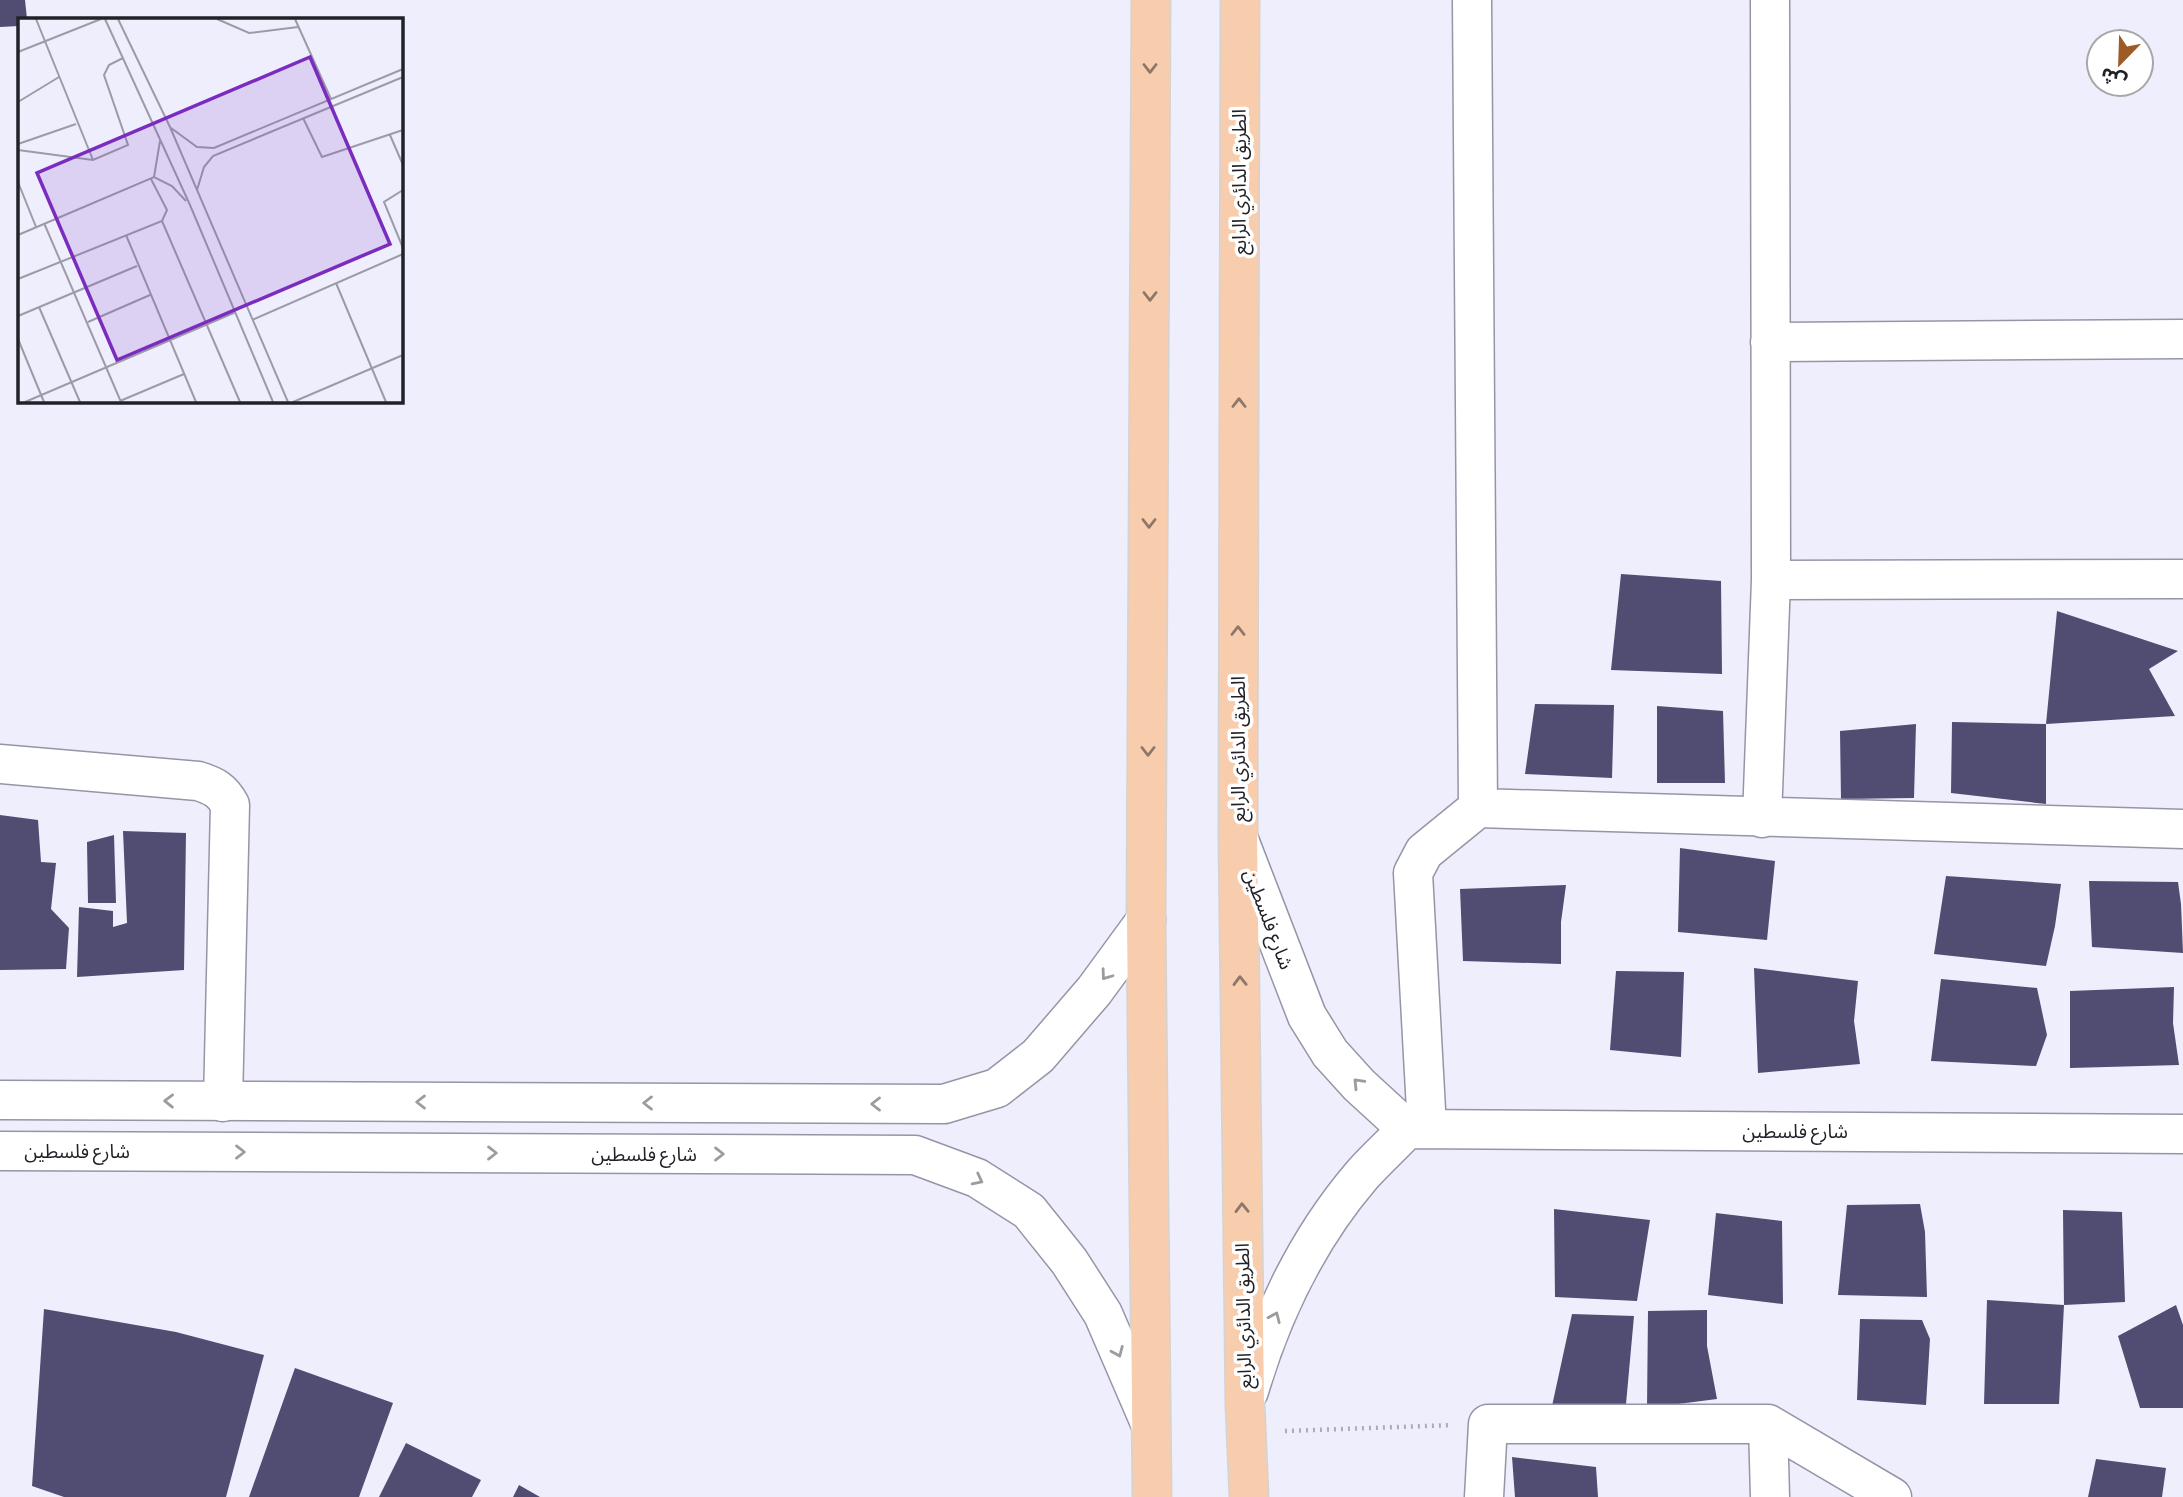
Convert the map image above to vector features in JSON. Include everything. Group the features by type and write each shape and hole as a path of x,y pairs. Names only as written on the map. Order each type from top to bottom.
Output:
{"main road":[{"path":"1151,0 1146,920 1152,1497"},
{"name":"الطريق الدائري الرابع","path":"1240,0 1238,837 1245,1419 1249,1497"}],"street":[{"path":"1472,0 1478,808"},
{"path":"1762,818 1771,580 1770,0"},
{"path":"1770,342 2183,339"},
{"path":"1771,580 2183,579"},
{"path":"0,764 198,780 223,793 230,805 223,1102"},
{"path":"1245,1419 1263,1343 1290,1283 1309,1250 1362,1176 1417,1129 1413,873 1424,852 1478,808 2183,830"},
{"name":"شارع فلسطين","path":"1238,837 1307,1016 1330,1053 1359,1085 1417,1129 2183,1134"},
{"path":"0,1100 944,1104 997,1087 1038,1056 1094,991 1146,920"},
{"name":"شارع فلسطين","path":"0,1151 915,1155 977,1178 1029,1211 1069,1261 1102,1314 1150,1423"},
{"path":"1484,1497 1488,1424 1768,1424 1892,1497"},
{"path":"1768,1424 1770,1497"}],"path":[{"path":"1245,1419 1488,1424"}],"building":[{"path":"0,0 25,0 27,18 18,18 18,26 0,27"},
{"path":"1621,574 1721,581 1722,674 1611,670"},
{"path":"2057,611 2178,651 2149,669 2175,716 2046,724"},
{"path":"1535,704 1614,705 1612,778 1525,774"},
{"path":"1657,706 1723,711 1725,783 1657,783"},
{"path":"1952,722 2046,724 2046,804 1951,793"},
{"path":"1916,724 1914,798 1841,799 1840,731"},
{"path":"0,815 38,820 41,862 56,863 51,909 69,928 66,969 0,970"},
{"path":"123,831 186,833 184,970 77,977 79,907 113,911 113,927 127,923"},
{"path":"114,835 116,903 88,903 87,842"},
{"path":"1680,848 1775,861 1767,940 1678,932"},
{"path":"1946,876 2061,884 2046,966 1934,954"},
{"path":"2089,881 2178,882 2183,953 2092,947"},
{"path":"1566,885 1561,922 1561,964 1463,961 1460,889"},
{"path":"1754,968 1858,981 1854,1021 1860,1064 1758,1073"},
{"path":"1616,971 1684,972 1681,1057 1610,1050"},
{"path":"1941,979 2037,988 2047,1035 2036,1066 1931,1061"},
{"path":"2174,987 2173,1023 2179,1065 2070,1068 2070,991"},
{"path":"1920,1204 1925,1232 1927,1297 1838,1295 1847,1205"},
{"path":"1554,1209 1650,1220 1637,1301 1555,1297"},
{"path":"2063,1210 2122,1212 2125,1302 2064,1305"},
{"path":"1716,1213 1782,1221 1783,1304 1708,1295"},
{"path":"1987,1300 2064,1305 2059,1404 1984,1404"},
{"path":"2176,1305 2183,1325 2183,1408 2140,1408 2118,1336"},
{"path":"44,1309 176,1332 264,1355 226,1497 64,1497 32,1486"},
{"path":"1707,1310 1707,1346 1717,1399 1647,1408 1648,1311"},
{"path":"1572,1314 1634,1316 1626,1404 1552,1406"},
{"path":"1860,1319 1922,1320 1930,1339 1926,1405 1857,1400"},
{"path":"295,1368 393,1403 359,1497 249,1497"},
{"path":"406,1443 481,1480 472,1497 379,1497"},
{"path":"1512,1457 1596,1467 1598,1497 1515,1497"},
{"path":"2096,1459 2166,1468 2162,1497 2088,1497"},
{"path":"519,1485 540,1497 513,1497"}]}
